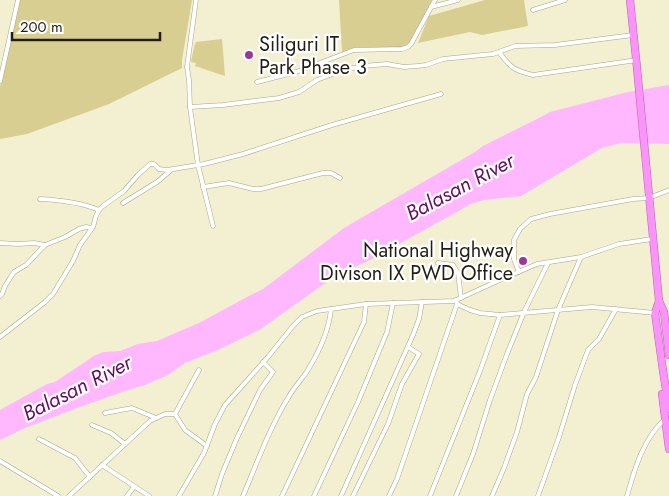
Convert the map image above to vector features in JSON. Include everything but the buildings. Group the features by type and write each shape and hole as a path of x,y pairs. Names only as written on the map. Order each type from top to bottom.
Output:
{"highway":[{"path":"630,0 650,198 652,238 659,301 664,312 669,355"},
{"path":"659,301 656,313 662,371 669,408"},
{"path":"662,371 669,449"}],"street":[{"path":"0,81 18,0"},
{"path":"196,0 186,64 198,165 213,226"},
{"path":"257,82 296,72 354,50 394,50 407,48 411,44 434,0"},
{"path":"431,7 458,0"},
{"path":"533,10 565,0"},
{"path":"190,107 279,98 300,92 317,80 343,70 363,66 387,64 404,67 426,65 443,59 493,54 515,46 555,45 633,35"},
{"path":"499,52 510,66 518,72 533,75 637,64"},
{"path":"0,337 46,302 53,294 73,261 80,245 92,228 99,210 124,191 150,164 154,164 163,170 204,164 441,94"},
{"path":"123,203 157,182 171,169"},
{"path":"203,187 229,183 261,189 328,173 340,178"},
{"path":"519,272 514,259 514,240 520,229 531,219 633,199 650,198 669,190"},
{"path":"40,199 62,200 99,210"},
{"path":"0,296 14,272 26,265 45,245 79,229 92,228"},
{"path":"389,496 397,479 457,302 461,298 538,264 582,257 620,244 652,238"},
{"path":"0,242 45,245"},
{"path":"492,496 517,432 527,394 536,377 558,310 582,257"},
{"path":"438,262 453,265 458,273 461,298"},
{"path":"456,496 524,312 548,262"},
{"path":"179,496 204,453 215,424 225,405 293,326 302,317 317,311 366,304 454,301 470,310 500,315 592,307 656,313"},
{"path":"341,496 408,347 419,319 422,302"},
{"path":"314,496 362,393 387,332 393,303"},
{"path":"282,496 364,322 366,304"},
{"path":"243,496 288,396 306,373 319,348 330,321 331,309"},
{"path":"538,496 588,350 598,339 616,309"},
{"path":"430,496 477,380 500,315"},
{"path":"353,496 388,424 402,384 419,354 408,347"},
{"path":"215,496 237,438 260,390 273,372 263,362"},
{"path":"175,414 199,370"},
{"path":"105,412 132,408 156,418"},
{"path":"69,496 150,421 165,414 175,414"},
{"path":"175,414 185,430 207,446"},
{"path":"628,496 644,445 665,419"},
{"path":"92,425 111,433 125,444"},
{"path":"39,439 75,458 90,477"},
{"path":"0,461 58,496"},
{"path":"102,465 149,496"},
{"path":"127,496 134,487"}],"shaded area":[{"path":"20,0 192,0 182,68 109,104 27,134 0,139 0,87"},
{"path":"339,0 432,0 409,45 401,48 356,47 342,52"},
{"path":"485,0 524,0 528,26 482,35 470,32 418,43 429,16"},
{"path":"222,39 225,76 195,66 196,63 191,62 196,42"}],"water":[{"name":"Balasan River","path":"669,85 669,144 621,143 602,148 521,196 484,200 471,204 374,258 335,276 261,329 218,350 185,363 168,375 145,385 77,408 0,440 0,410 47,384 55,382 94,356 103,352 120,351 138,344 157,341 201,322 263,289 344,228 483,146 550,112 628,92"}],"place":[{"name":"Siliguri IT Park Phase 3","path":"249,55"},
{"name":"National Highway Divison IX PWD Office","path":"523,261"}]}
